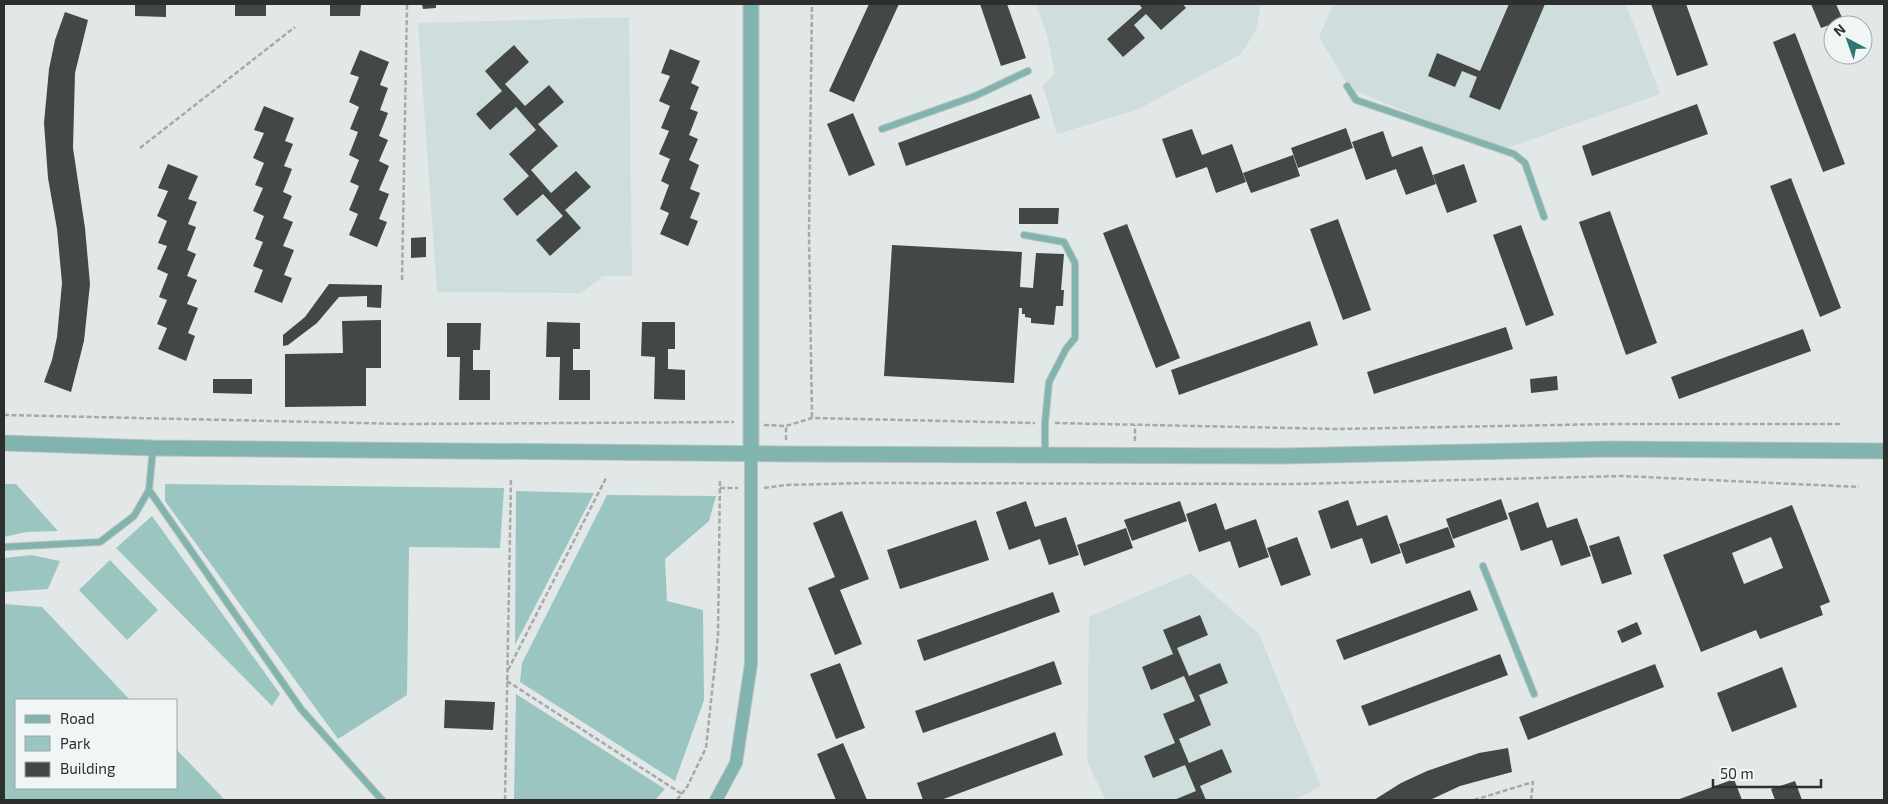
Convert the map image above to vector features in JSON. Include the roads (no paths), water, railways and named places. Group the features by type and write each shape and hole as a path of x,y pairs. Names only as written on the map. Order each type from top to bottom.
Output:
{"street":[{"path":"716,800 736,762 751,664 751,4"},
{"path":"4,443 153,448 752,454 1284,456 1611,449 1884,451"}],"lane":[{"path":"882,129 975,96 1028,71"},
{"path":"1347,86 1356,100 1514,154 1525,162 1544,217"},
{"path":"1024,235 1064,242 1075,263 1075,338 1066,349 1049,382 1045,423 1045,455"},
{"path":"4,547 100,542 134,516 149,490 153,448"},
{"path":"149,490 301,709 382,800"},
{"path":"1483,566 1534,694"}]}
